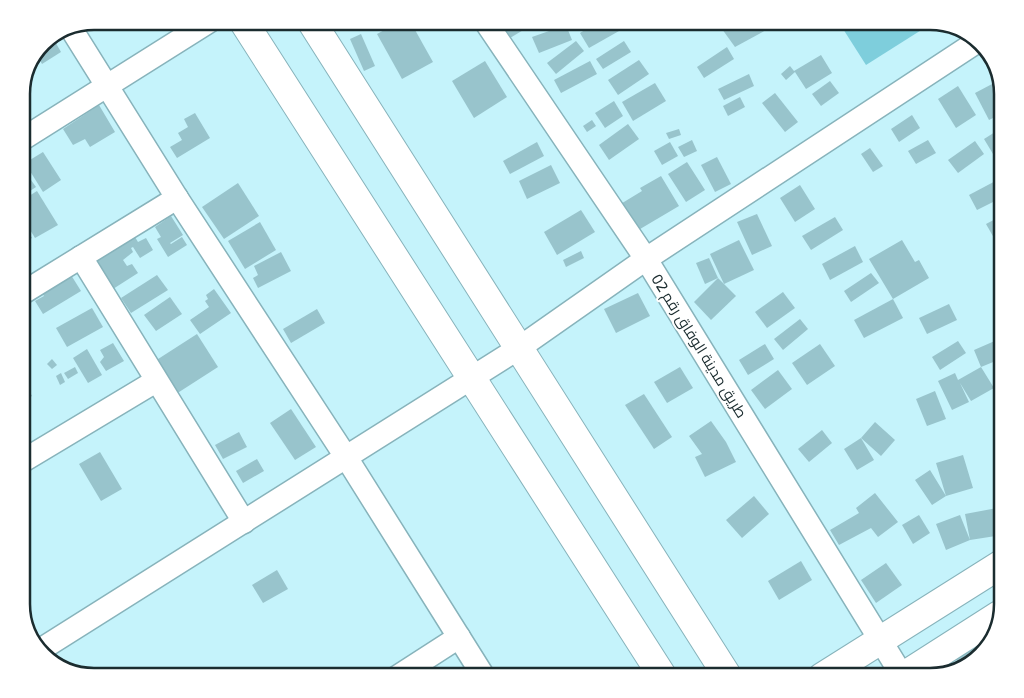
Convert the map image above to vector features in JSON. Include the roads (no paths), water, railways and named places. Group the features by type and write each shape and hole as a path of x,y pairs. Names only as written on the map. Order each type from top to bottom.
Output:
{"street":[{"path":"30,134 196,30"},
{"path":"249,30 657,668"},
{"path":"317,30 722,668"},
{"name":"طريق مدينة الوفاق رقم 02","path":"491,30 646,259 897,668"},
{"path":"74,33 177,198 346,457 478,668"},
{"path":"46,646 519,348 646,259 971,45"},
{"path":"30,288 177,198"},
{"path":"81,257 244,522"},
{"path":"30,457 156,381"},
{"path":"836,668 994,569"},
{"path":"917,668 992,620"},
{"path":"411,668 459,637"}]}
